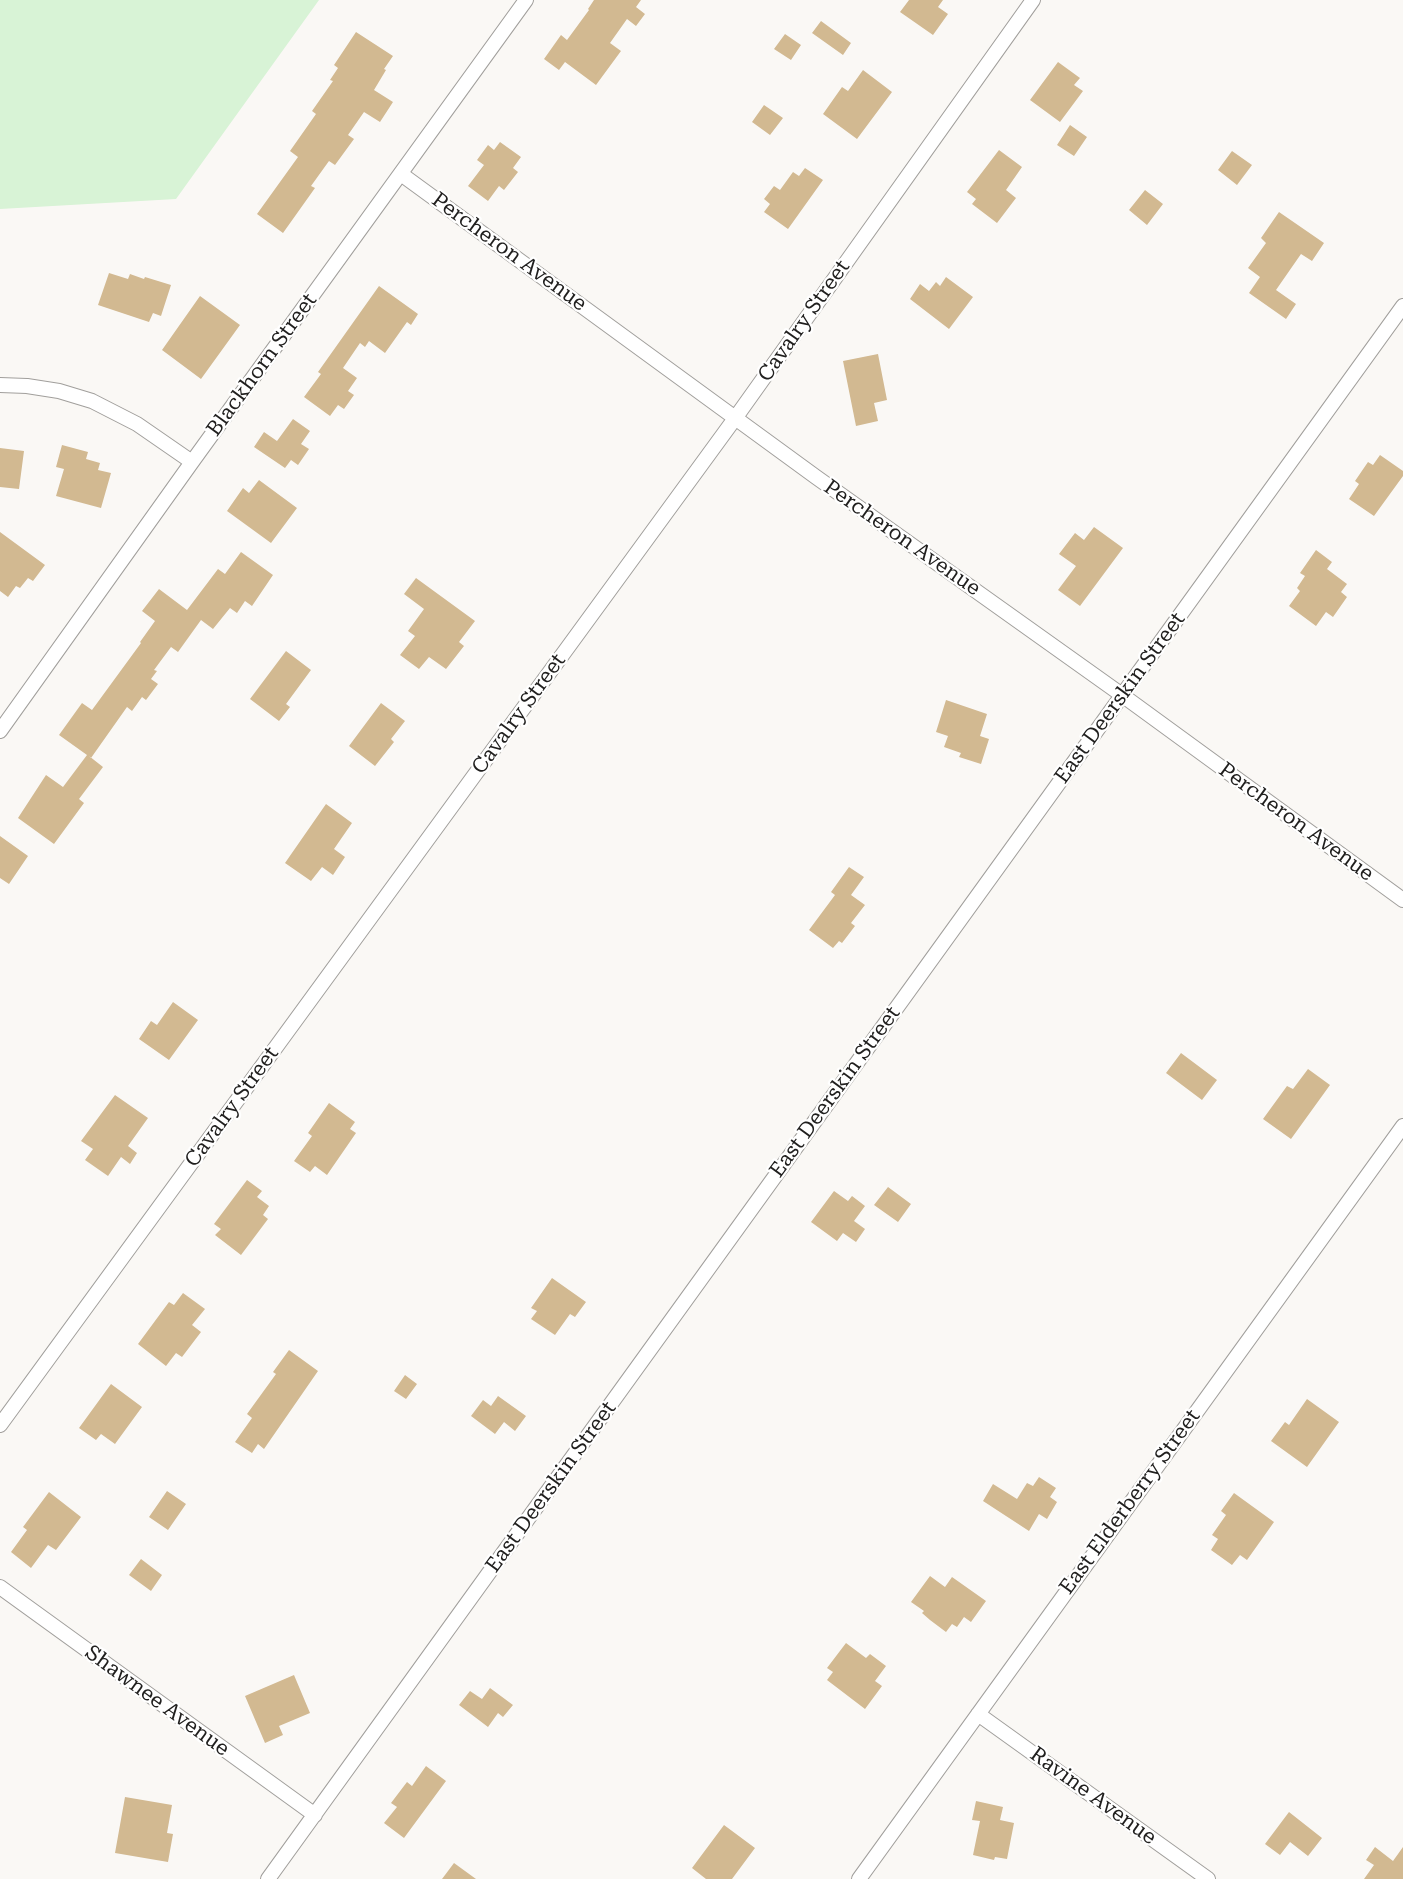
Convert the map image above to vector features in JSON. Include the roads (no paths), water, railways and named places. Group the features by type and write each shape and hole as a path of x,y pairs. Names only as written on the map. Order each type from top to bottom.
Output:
{"street":[{"name":"Blackhorn Street","path":"0,731 526,0"},
{"name":"Cavalry Street","path":"0,1425 736,417 1033,0"},
{"name":"Percheron Avenue","path":"401,174 816,477 1122,694 1403,900"},
{"name":"East Deerskin Street","path":"268,1879 1403,306"},
{"path":"0,385 27,386 92,401 137,424 192,462"},
{"name":"East Elderberry Street","path":"859,1879 1403,1126"},
{"name":"Shawnee Avenue","path":"0,1587 315,1815"},
{"name":"Ravine Avenue","path":"978,1714 1208,1879"}]}
